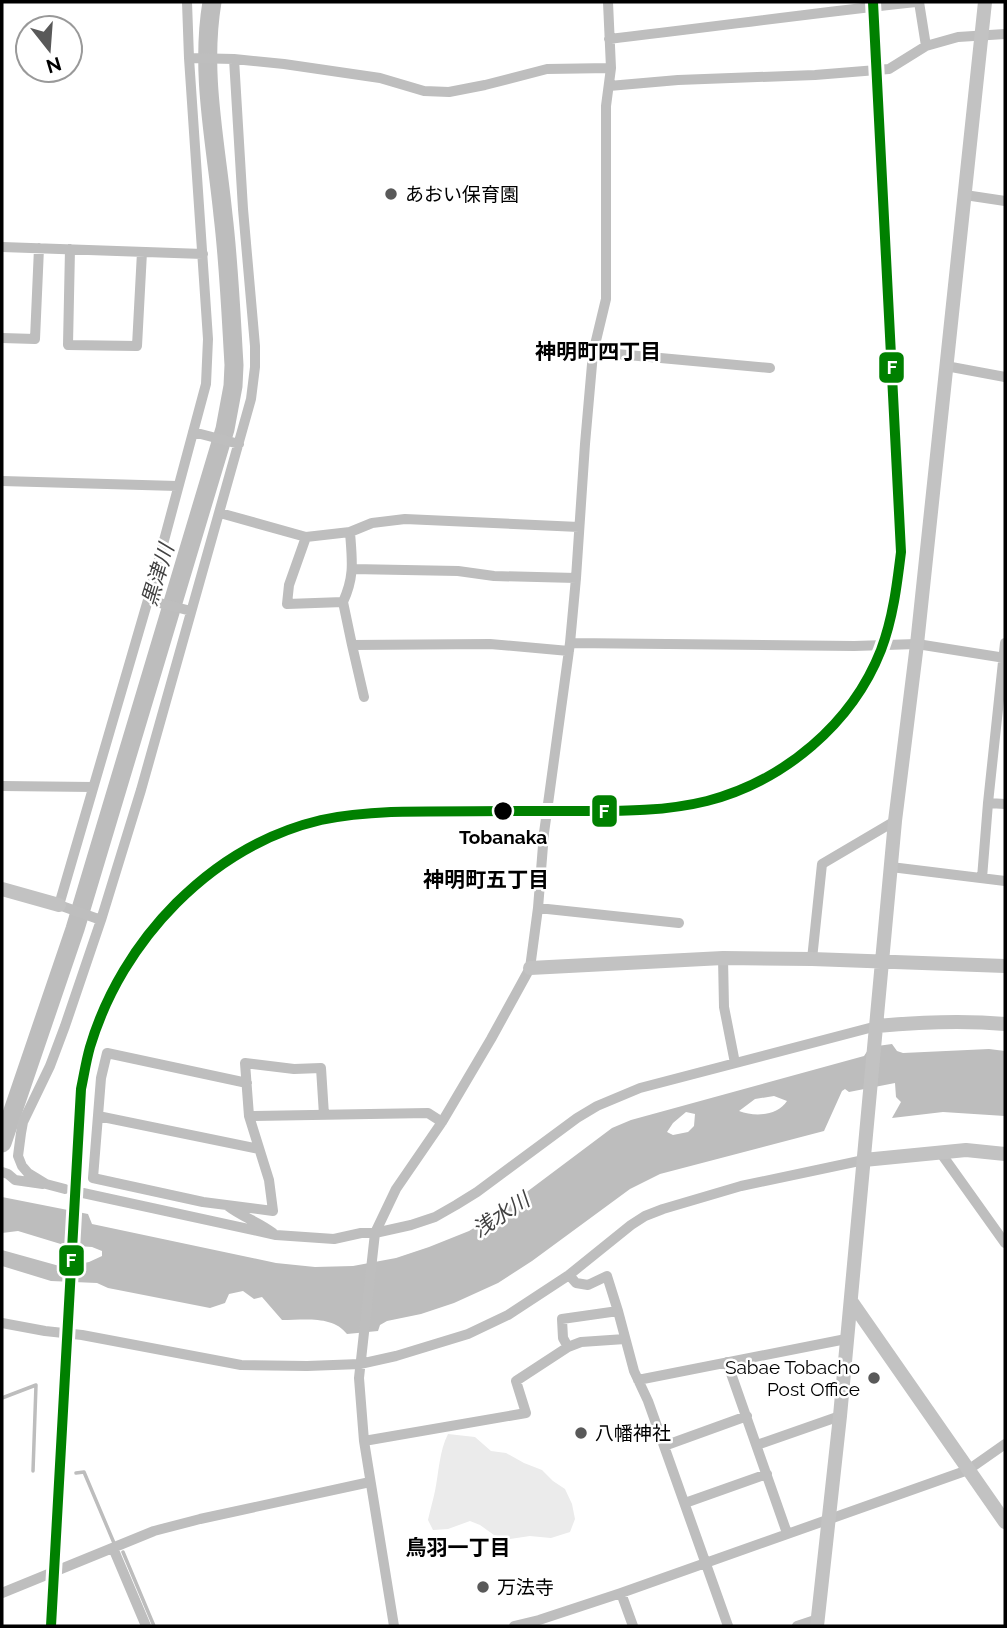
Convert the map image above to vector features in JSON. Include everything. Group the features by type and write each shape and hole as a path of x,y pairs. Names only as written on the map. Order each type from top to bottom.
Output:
{"street":[{"path":"59,905 148,600 206,384 208,339 187,2"},
{"path":"394,1626 361,1422 360,1364 375,1233 397,1189 442,1122 530,968 544,833 569,647 593,353 606,299 606,106 611,68 608,2"},
{"path":"609,39 918,2 926,46"},
{"path":"797,1626 818,1623 840,1416 895,821 917,644 985,2"},
{"path":"609,86 889,69 926,46 958,37 1005,34"},
{"path":"189,58 285,64 380,78 424,91 449,92 547,69 611,68"},
{"path":"46,1184 22,1166 18,1156 20,1133 50,1066 101,920 141,790 251,399 255,357 234,59"},
{"path":"965,195 1005,201"},
{"path":"2,247 203,254"},
{"path":"2,338 34,339 39,248"},
{"path":"70,249 68,345 137,346 142,252"},
{"path":"593,353 770,368"},
{"path":"946,366 1005,377"},
{"path":"193,432 239,443"},
{"path":"2,481 177,486"},
{"path":"220,513 306,537 350,532 372,523 405,519 579,527"},
{"path":"350,532 352,569 350,587 343,602 364,697"},
{"path":"306,537 289,585 287,604 343,602"},
{"path":"352,569 458,571 494,576 576,578"},
{"path":"148,600 191,611"},
{"path":"982,878 1005,643"},
{"path":"352,645 490,644 569,647 917,644 1004,657"},
{"path":"2,786 93,787"},
{"path":"988,803 1005,804"},
{"path":"812,959 822,864 895,821"},
{"path":"891,867 1005,881"},
{"path":"2,889 101,920"},
{"path":"538,908 678,923"},
{"path":"530,968 723,958 1005,966"},
{"path":"723,958 724,1007 734,1063"},
{"path":"83,1192 275,1235 334,1239 375,1233 435,1217 456,1206 577,1118 597,1106 640,1088 877,1026 966,1021 1005,1024"},
{"path":"247,1083 107,1053 101,1078 93,1178 203,1202 273,1211 270,1180 249,1116 247,1083 244,1063 294,1069 321,1068 324,1115"},
{"path":"249,1116 428,1113 442,1122"},
{"path":"98,1116 259,1149"},
{"path":"2,1323 241,1365 360,1364 468,1334 508,1315 569,1275 631,1225 663,1209 865,1155 966,1150 1005,1154"},
{"path":"940,1152 1005,1243"},
{"path":"2,1172 15,1180 65,1189"},
{"path":"226,1205 238,1214 262,1224 275,1235"},
{"path":"569,1275 576,1283 588,1285 607,1276 634,1371 648,1401 728,1626"},
{"path":"851,1301 1005,1522"},
{"path":"568,1347 563,1338 562,1319 618,1311"},
{"path":"364,1441 526,1413 516,1381 568,1347 581,1342 625,1339"},
{"path":"638,1380 846,1339"},
{"path":"727,1362 787,1533"},
{"path":"664,1446 747,1416"},
{"path":"757,1445 840,1416"},
{"path":"514,1626 621,1593 968,1470 1005,1444"},
{"path":"685,1503 767,1474"},
{"path":"2,1593 154,1531 200,1518 370,1482"},
{"path":"113,1548 146,1626"},
{"path":"621,1593 633,1626"}],"shaded area":[{"path":"448,1434 475,1437 491,1451 506,1453 542,1470 565,1489 572,1504 575,1519 570,1532 551,1538 530,1536 510,1539 494,1535 470,1521 448,1529 433,1530 428,1520"}],"water":[{"name":"浅水川","path":"892,1044 897,1051 903,1053 989,1049 1005,1051 1005,1116 943,1112 892,1118 901,1102 896,1097 895,1083 849,1092 845,1089 824,1131 660,1174 630,1189 498,1283 454,1303 387,1321 380,1325 378,1331 347,1334 326,1321 282,1320 262,1297 254,1299 243,1291 229,1294 225,1303 210,1308 108,1288 97,1283 51,1281 2,1266 2,1250 63,1267 89,1262 102,1256 102,1251 92,1247 64,1245 18,1231 2,1233 2,1197 88,1214 92,1224 276,1263 315,1267 353,1266 396,1258 469,1231 500,1212 612,1128 631,1120 864,1056 870,1047","holes":["774,1096 787,1101 778,1110 759,1114 739,1111 755,1099","686,1112 695,1114 694,1126 688,1132 673,1135 667,1132"]}],"waterway":[{"name":"黒津川","path":"2,1143 75,929 225,429 233,386 227,252 208,82 212,2"},
{"path":"2,1398 36,1385 33,1471"},
{"path":"76,1473 84,1472 114,1543"},
{"path":"123,1552 154,1626"}],"transit line":[{"name":"F","path":"51,1626 81,1089 90,1047 105,1008 124,970 148,935 176,903 208,875 243,851 281,833 321,820 391,812 657,809 690,805 735,792 763,779 812,746 834,725 868,677 889,626 901,552 873,2"}],"place":[{"name":"あおい保育園","path":"391,194"},
{"name":"Tobanaka","path":"503,811"},
{"name":"Sabae Tobacho Post Office","path":"874,1378"},
{"name":"八幡神社","path":"581,1433"},
{"name":"万法寺","path":"483,1587"}],"district":[{"name":"神明町四丁目","path":"598,352"},
{"name":"神明町五丁目","path":"486,880"},
{"name":"鳥羽一丁目","path":"458,1548"}]}
